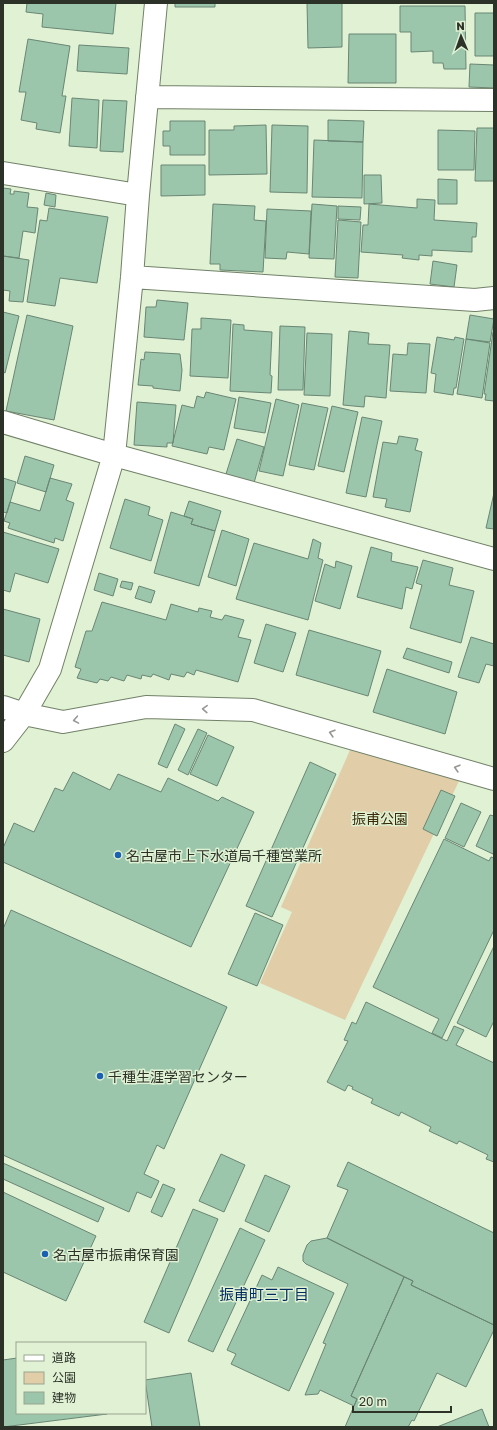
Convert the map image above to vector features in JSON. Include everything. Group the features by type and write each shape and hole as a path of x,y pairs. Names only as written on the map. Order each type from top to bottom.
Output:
{"street":[{"path":"3,741 24,714 50,668 114,455 132,277 138,194 156,3"},
{"path":"147,97 494,100"},
{"path":"3,172 138,194"},
{"path":"132,277 475,300 494,298"},
{"path":"3,422 114,455 494,559"},
{"path":"3,707 24,714 63,722 146,707 253,710 494,779"}],"green space":[{"name":"振甫公園","path":"350,750 459,781 345,1020 260,983 292,912 281,907"}],"building":[{"path":"27,3 116,3 113,34 42,27 43,14 26,12"},
{"path":"175,3 215,3 215,7 175,7"},
{"path":"307,3 342,3 342,47 308,48"},
{"path":"400,6 465,6 466,69 444,69 443,63 433,63 433,51 411,52 411,32 400,32"},
{"path":"475,13 494,13 494,56 475,56"},
{"path":"349,34 396,34 396,83 348,83"},
{"path":"28,39 70,46 62,96 66,96 60,133 36,129 37,123 21,120 26,92 19,92"},
{"path":"79,45 129,48 127,74 77,71"},
{"path":"470,64 494,65 494,88 469,87"},
{"path":"72,98 99,100 97,148 69,146"},
{"path":"103,100 127,101 123,152 100,151"},
{"path":"328,120 364,121 363,142 328,141"},
{"path":"170,121 205,121 205,155 170,155 170,146 163,146 163,131 170,131"},
{"path":"266,125 267,174 209,175 209,130 234,130 234,126"},
{"path":"272,125 308,126 307,193 270,192"},
{"path":"477,128 494,128 494,181 475,181"},
{"path":"438,130 475,131 474,170 438,170"},
{"path":"314,140 363,142 362,198 312,197"},
{"path":"161,165 205,165 205,195 161,196"},
{"path":"364,175 381,175 382,203 364,204"},
{"path":"438,179 457,180 457,204 438,204"},
{"path":"3,188 11,189 10,194 14,194 14,191 29,193 27,207 38,208 35,233 23,231 19,258 3,256"},
{"path":"46,193 56,195 55,207 44,205"},
{"path":"417,199 435,200 434,220 477,223 476,237 472,237 472,252 432,250 432,256 419,255 419,260 402,258 403,255 361,252 363,225 368,225 369,204 417,208"},
{"path":"213,204 255,206 254,220 266,221 263,272 220,270 220,264 210,264"},
{"path":"312,204 337,206 334,259 309,258"},
{"path":"338,206 361,207 360,220 338,219"},
{"path":"49,208 108,217 97,283 60,278 55,306 27,302 40,220 47,221"},
{"path":"267,209 311,211 309,254 287,252 286,259 265,258"},
{"path":"338,220 361,222 358,278 335,277"},
{"path":"3,256 29,260 23,302 9,301 10,291 3,290"},
{"path":"433,261 457,265 454,287 430,284"},
{"path":"157,300 188,303 184,340 144,337 146,307 156,307"},
{"path":"3,312 19,316 5,373 3,372"},
{"path":"27,315 73,326 54,420 6,411"},
{"path":"470,315 494,319 490,342 466,339"},
{"path":"201,318 231,320 228,378 190,376 192,329 201,329"},
{"path":"233,324 244,325 244,330 272,332 270,375 272,376 271,393 230,391"},
{"path":"280,326 305,327 303,390 278,390"},
{"path":"349,331 369,333 368,344 390,345 386,398 365,396 364,407 343,405"},
{"path":"493,332 494,401 485,400 486,394 484,394"},
{"path":"307,333 332,334 330,396 304,395"},
{"path":"437,337 454,340 455,337 464,339 456,388 454,388 453,395 434,392 436,374 431,373"},
{"path":"466,339 490,343 482,398 457,394"},
{"path":"408,343 430,344 426,393 390,391 393,354 407,355"},
{"path":"145,352 180,354 182,370 180,391 138,385 141,359 144,360"},
{"path":"206,392 236,399 224,450 209,447 207,454 172,446 182,405 194,408 197,396 204,398"},
{"path":"239,397 271,403 265,433 234,428"},
{"path":"276,399 299,405 283,476 259,471"},
{"path":"137,402 176,405 173,443 167,443 167,447 134,445"},
{"path":"302,403 328,408 314,470 289,465"},
{"path":"332,406 358,412 344,472 318,466"},
{"path":"362,417 382,421 366,497 346,493"},
{"path":"399,436 418,439 415,450 422,452 410,512 385,507 387,499 373,497 383,442 397,444"},
{"path":"237,439 264,447 254,483 226,474"},
{"path":"25,456 54,465 46,492 17,483"},
{"path":"3,478 16,482 7,513 3,512"},
{"path":"50,478 72,484 66,500 74,503 63,541 55,538 54,543 8,528 10,523 4,521 10,502 40,511"},
{"path":"494,493 494,529 486,528"},
{"path":"125,499 150,507 148,515 163,520 151,561 110,548"},
{"path":"189,501 221,511 215,531 191,524 193,519 184,516"},
{"path":"171,512 193,519 191,524 215,531 199,586 154,573"},
{"path":"222,530 249,539 236,586 208,577"},
{"path":"3,532 59,549 48,583 15,573 10,592 3,590"},
{"path":"313,539 321,543 318,558 323,560 308,620 236,599 254,543 308,559"},
{"path":"371,547 392,553 391,561 418,567 412,589 406,587 402,609 357,597"},
{"path":"423,560 453,568 449,585 474,591 461,643 410,628 422,585 416,583"},
{"path":"336,561 352,566 340,609 315,601 325,564 335,568"},
{"path":"99,573 118,579 113,596 94,590"},
{"path":"122,581 133,583 131,590 120,587"},
{"path":"139,586 155,591 151,603 135,598"},
{"path":"102,602 166,620 171,604 198,612 199,608 212,611 210,617 222,620 225,615 244,620 238,637 251,640 238,682 196,670 194,675 187,672 184,677 171,674 169,680 153,674 151,677 142,675 141,679 127,675 124,681 111,677 108,681 100,679 97,683 77,678 81,669 75,667 86,631 92,631"},
{"path":"3,609 40,619 29,662 3,655"},
{"path":"266,624 296,633 283,672 254,663"},
{"path":"309,630 381,651 368,696 296,675"},
{"path":"471,637 494,644 494,666 486,664 479,683 458,677"},
{"path":"407,648 452,662 449,673 403,658"},
{"path":"387,669 457,692 445,734 373,712"},
{"path":"175,724 185,729 167,768 158,764"},
{"path":"198,729 207,733 188,775 178,770"},
{"path":"208,735 234,747 217,786 190,774"},
{"path":"310,762 336,774 272,917 246,906"},
{"name":"名古屋市上下水道局千種営業所","path":"73,772 110,790 118,774 161,792 168,778 218,801 222,797 254,812 191,947 3,862 3,848 14,823 34,832 55,788 63,791"},
{"path":"441,790 455,796 437,836 423,829"},
{"path":"461,803 481,812 464,847 445,838"},
{"path":"490,815 494,816 493,854 476,846"},
{"path":"444,839 489,861 491,857 494,858 494,930 442,1038 432,1033 439,1019 373,987"},
{"name":"千種生涯学習センター","path":"11,910 227,1007 164,1149 157,1145 144,1174 159,1181 151,1198 137,1192 129,1212 3,1155 3,929"},
{"path":"255,913 283,925 257,986 228,974"},
{"path":"494,946 494,1021 486,1037 457,1023"},
{"path":"366,1002 447,1041 454,1026 464,1030 456,1045 494,1063 494,1162 486,1159 488,1155 459,1141 457,1144 429,1131 431,1127 401,1112 399,1116 371,1103 373,1099 352,1089 353,1087 348,1085 345,1091 327,1082 348,1041 344,1040 352,1022 356,1024"},
{"path":"221,1154 245,1165 224,1212 199,1201"},
{"path":"348,1162 494,1233 494,1325 411,1285 413,1281 327,1238 348,1190 337,1186"},
{"path":"3,1163 104,1208 98,1222 3,1179"},
{"path":"265,1175 290,1186 269,1232 245,1221"},
{"path":"163,1184 175,1189 162,1217 151,1212"},
{"name":"名古屋市振甫保育園","path":"3,1192 96,1236 66,1301 3,1272"},
{"path":"193,1209 218,1219 169,1333 144,1322"},
{"path":"240,1228 265,1240 213,1352 188,1341"},
{"path":"327,1238 404,1277 351,1396 357,1399 354,1406 320,1390 318,1394 305,1395 326,1344 323,1343 348,1284 306,1264 303,1261 303,1255 307,1245 311,1241"},
{"path":"278,1267 334,1293 289,1391 231,1364 236,1354 227,1350 262,1275 272,1280"},
{"path":"404,1277 413,1281 411,1285 494,1325 494,1330 466,1387 437,1373 414,1421 412,1420 408,1427 345,1427 357,1399 351,1396"},
{"path":"16,1358 16,1414 107,1414 3,1427 3,1360"},
{"path":"191,1373 200,1427 152,1427 146,1380"},
{"path":"482,1409 489,1427 437,1427"}],"place":[{"name":"名古屋市上下水道局千種営業所","path":"118,855"},
{"name":"千種生涯学習センター","path":"100,1076"},
{"name":"名古屋市振甫保育園","path":"45,1254"}],"district":[{"name":"振甫町三丁目","path":"264,1294"}]}
